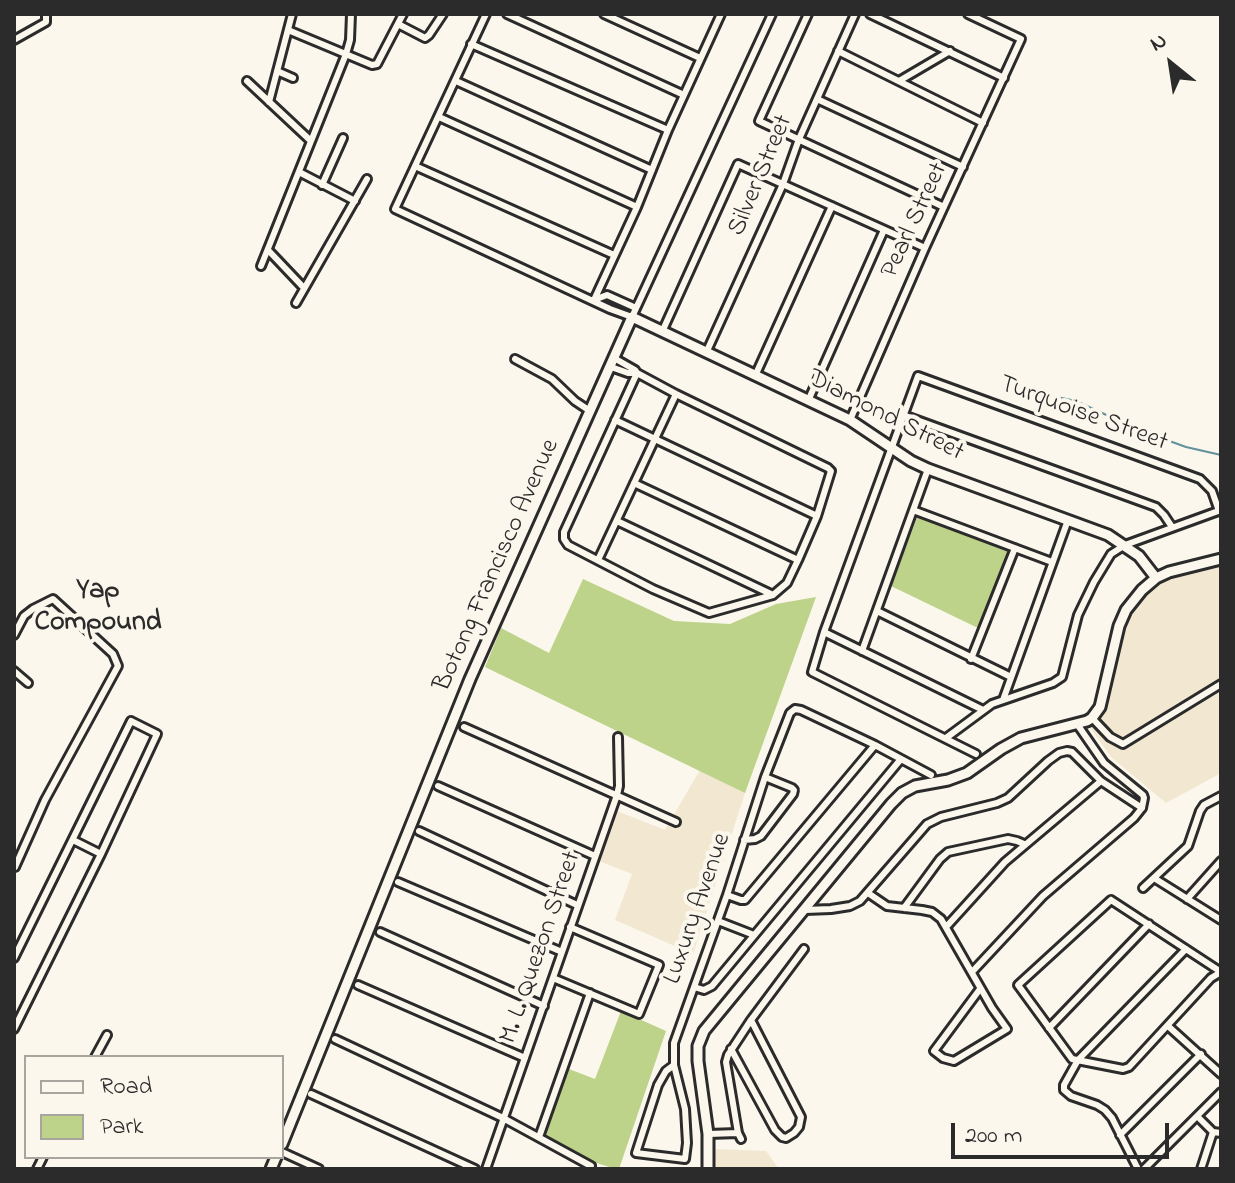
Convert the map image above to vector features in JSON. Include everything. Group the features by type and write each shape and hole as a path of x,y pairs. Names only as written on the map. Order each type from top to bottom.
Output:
{"street":[{"path":"14,40 46,22 47,14"},
{"path":"269,102 292,14"},
{"path":"261,266 346,54 351,14"},
{"path":"288,30 372,65 377,64 403,14"},
{"path":"398,24 425,38 443,14"},
{"path":"486,14 395,209 610,309 634,313"},
{"path":"507,14 684,95"},
{"path":"604,14 700,58"},
{"name":"Botong Francisco Avenue","path":"284,1139 470,679 772,14"},
{"path":"808,14 759,121 944,207"},
{"name":"Silver Street","path":"706,353 783,184 799,139 855,14"},
{"path":"870,14 1004,78"},
{"name":"Pearl Street","path":"850,420 1021,39 968,14"},
{"path":"594,300 718,15"},
{"path":"471,44 668,130"},
{"path":"838,51 983,123"},
{"path":"899,81 950,51"},
{"path":"277,71 293,78"},
{"path":"247,81 311,141"},
{"path":"456,81 652,170"},
{"path":"817,99 963,167"},
{"path":"439,117 637,207"},
{"path":"322,185 343,138"},
{"path":"662,332 738,164 925,248"},
{"path":"415,166 614,255"},
{"path":"299,172 355,201"},
{"path":"296,303 367,179"},
{"path":"755,376 832,206"},
{"path":"808,401 884,230"},
{"path":"268,250 304,288"},
{"path":"594,300 607,295 634,313"},
{"name":"Diamond Street","path":"634,313 662,332 850,420 928,469 1108,535 1139,556 1156,578"},
{"path":"515,359 552,379 591,412"},
{"path":"612,363 632,367 637,373 676,394 831,471 817,516 798,560 787,583 773,595 709,613 653,589 568,545 564,539 564,532 637,373"},
{"name":"Turquoise Street","path":"903,415 918,376 1200,479 1212,491 1220,510"},
{"path":"598,560 676,394"},
{"path":"976,754 812,672 903,415 1156,507 1172,527"},
{"path":"615,420 817,516"},
{"path":"862,651 928,469"},
{"path":"634,483 798,560"},
{"path":"913,510 1052,562"},
{"path":"946,738 983,710 1062,677 1078,615 1111,554 1125,545 1220,510"},
{"path":"1003,700 1068,520"},
{"path":"617,521 773,595"},
{"path":"971,659 1015,548"},
{"path":"708,1169 708,1134 698,1061 698,1046 704,1031 902,793 915,786 967,773 1021,738 1092,718 1100,707 1119,626 1126,610 1142,590 1156,578 1188,566 1221,559"},
{"path":"14,635 24,616 53,599 113,654 118,666 45,800 15,867"},
{"path":"877,611 1011,677"},
{"path":"824,632 983,710"},
{"path":"14,671 28,683"},
{"path":"1092,718 1110,737 1123,744 1221,684"},
{"name":"Luxury Avenue","path":"674,1065 666,1071 658,1085 636,1153 685,1159 685,1109 674,1065 674,1043 790,713 795,709 875,745"},
{"path":"14,958 131,721 157,734 14,1029"},
{"path":"972,972 1043,896 1142,808 1143,795 1104,763 1077,724"},
{"path":"464,727 676,822"},
{"name":"M. L. Quezon Street","path":"486,1169 617,795 618,737"},
{"path":"727,895 741,900 747,897 875,745 931,775"},
{"path":"804,910 850,906 860,901 920,829 941,817 1008,798 1059,753 1072,752 1101,781 1142,808"},
{"path":"694,987 709,989 901,759"},
{"path":"744,840 761,836 793,794 792,788 765,777"},
{"path":"947,926 1024,844 1101,781"},
{"path":"438,786 595,856"},
{"path":"1143,888 1188,846 1200,811 1204,805 1221,796"},
{"path":"419,831 577,905"},
{"path":"904,908 948,852 1008,839 1024,844"},
{"path":"73,840 101,854"},
{"path":"1187,899 1221,861"},
{"path":"1154,878 1220,919"},
{"path":"398,882 562,952"},
{"path":"868,893 887,906 937,915 947,926 980,989 1007,1029 954,1061 943,1058 934,1051 980,989"},
{"path":"1111,900 1149,924 1221,972 1211,978 1129,1067 1123,1069 1072,1059 1018,985 1111,900"},
{"path":"718,921 754,935"},
{"path":"1049,1028 1149,924"},
{"path":"553,978 639,1014 659,965 570,927"},
{"path":"380,932 544,1006"},
{"path":"708,1134 740,1136 726,1062 751,1020 804,949"},
{"path":"1186,949 1078,1060 1064,1090 1105,1110 1141,1169 1221,1092"},
{"path":"358,985 525,1058"},
{"path":"539,1137 590,993"},
{"path":"731,1049 775,1130 786,1138 794,1133 801,1117 751,1020"},
{"path":"1168,1026 1221,1074"},
{"path":"96,1055 107,1035"},
{"path":"335,1039 503,1118 591,1168"},
{"path":"1120,1135 1201,1054"},
{"path":"311,1094 475,1169"},
{"path":"685,1109 704,1109"},
{"path":"1198,1117 1217,1132 1201,1169"},
{"path":"284,1153 319,1169"}],"shaded area":[{"path":"1221,562 1221,773 1166,803 1111,757 1089,726 1102,713 1106,703 1122,630 1130,611 1152,585 1162,579"},
{"path":"700,770 745,793 693,954 615,920 632,874 599,861 617,811 665,830"},
{"path":"712,1149 766,1151 779,1169 712,1169"}],"green space":[{"path":"918,515 1011,549 980,629 891,586"},
{"path":"583,579 674,621 730,624 776,604 816,597 745,793 485,667 501,628 549,653"},
{"path":"621,1011 666,1031 619,1169 616,1169 593,1162 545,1135 569,1069 595,1079"}],"waterway":[{"path":"1014,388 1076,401 1139,430 1186,447 1221,455"}],"district":[{"name":"Yap Compound","path":"98,608"}]}
